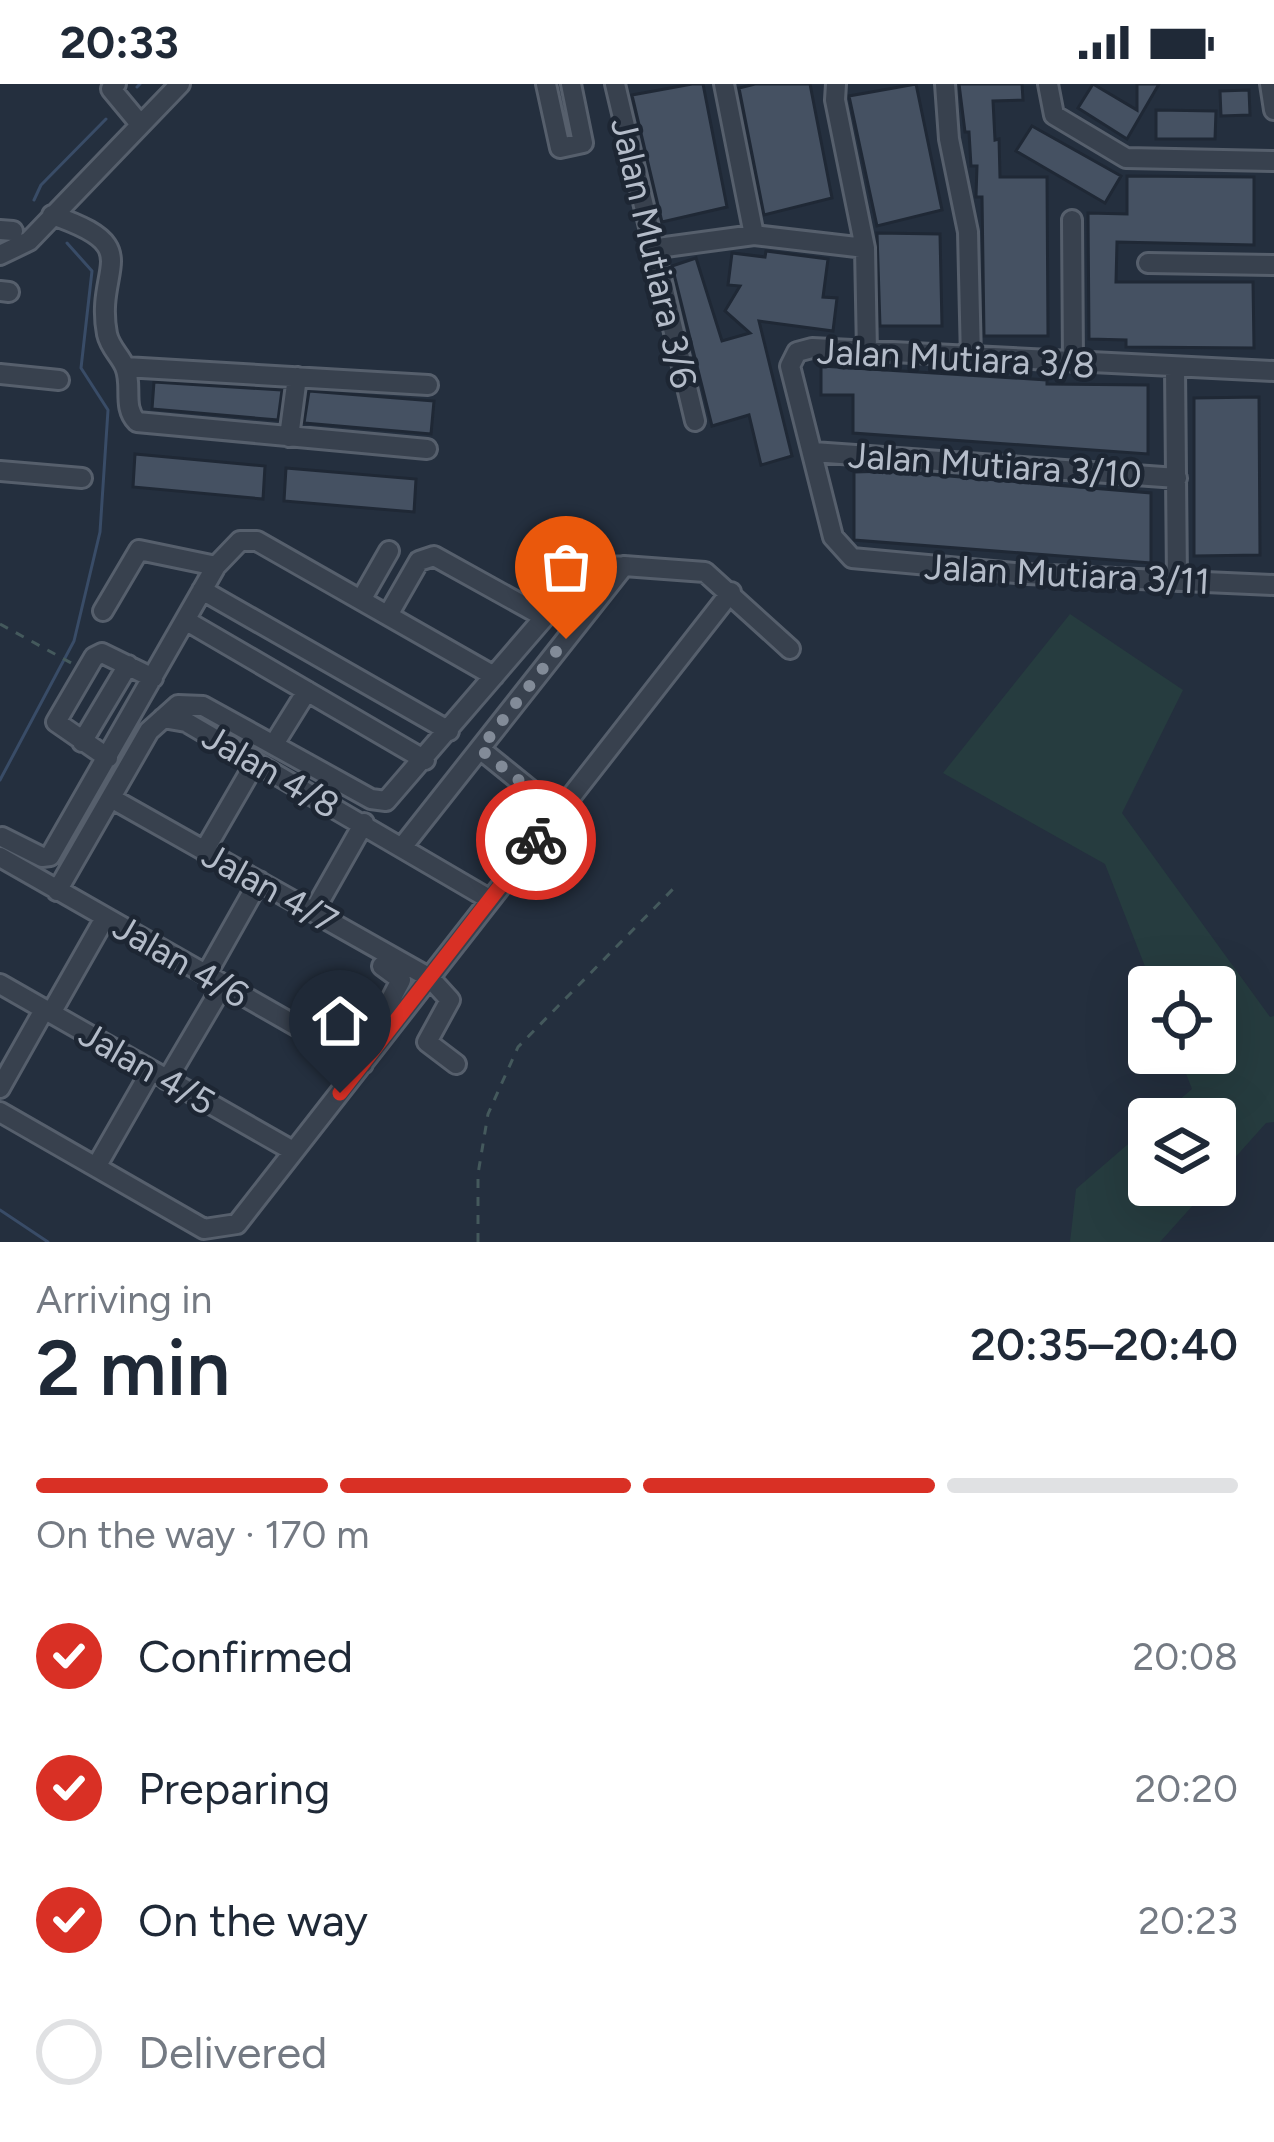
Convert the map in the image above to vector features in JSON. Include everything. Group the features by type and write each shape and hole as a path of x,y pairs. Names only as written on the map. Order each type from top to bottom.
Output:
{"street":[{"path":"0,255 29,241 180,84"},
{"path":"546,84 560,148 583,143 572,84"},
{"name":"Jalan Mutiara 3/6","path":"615,84 695,421"},
{"path":"724,84 754,235"},
{"path":"836,84 835,100 865,248 867,352"},
{"path":"945,84 950,140 968,232 970,359"},
{"path":"1048,84 1054,115 1126,158 1274,161"},
{"path":"1270,84 1274,110"},
{"path":"110,86 140,124"},
{"path":"1072,220 1073,362"},
{"path":"46,222 92,229 107,245 112,278 106,332 125,367 130,415 137,422 427,449"},
{"path":"651,249 754,235 865,248"},
{"path":"1148,263 1274,265"},
{"name":"Jalan Mutiara 3/8","path":"860,560 836,545 790,366 793,356 812,348 1274,371"},
{"path":"125,367 428,385"},
{"path":"1175,368 1177,581"},
{"path":"0,374 59,380"},
{"path":"289,437 297,377"},
{"name":"Jalan Mutiara 3/10","path":"812,452 1177,478"},
{"path":"0,471 82,478"},
{"path":"1,847 50,856 216,566 240,541 257,541 494,676"},
{"path":"103,611 140,550 216,566"},
{"path":"361,600 389,551"},
{"path":"388,615 419,561 434,556 544,617"},
{"name":"Jalan Mutiara 3/11","path":"860,560 1274,585"},
{"path":"403,846 624,566"},
{"path":"163,718 178,705 194,703 380,802 393,798 586,569 624,566 705,572 790,649"},
{"path":"202,590 449,731"},
{"path":"0,1112 205,1229 224,1230 237,1224 731,592"},
{"path":"185,620 425,760"},
{"path":"108,758 56,722 85,670 101,652 153,678"},
{"path":"82,742 128,664"},
{"path":"274,744 307,691"},
{"name":"Jalan 4/8","path":"57,891 148,731 163,718 180,719 490,899"},
{"path":"480,749 558,812"},
{"path":"204,851 255,764"},
{"name":"Jalan 4/7","path":"111,798 314,911 392,967 430,978"},
{"path":"314,911 364,824"},
{"name":"Jalan 4/6","path":"1,847 57,891 363,1064"},
{"path":"96,1167 159,1075 214,980 259,881"},
{"path":"0,1088 104,918"},
{"path":"388,1004 401,980 392,967"},
{"path":"430,978 450,1000 428,1042 456,1064"},
{"name":"Jalan 4/5","path":"0,984 293,1151"}],"path":[{"path":"0,624 78,667"},
{"path":"478,1242 478,1174 488,1114 518,1047 673,890"}],"green space":[{"path":"1070,614 1183,690 1122,813 1233,966 1145,966 1105,864 943,773"},
{"path":"1236,970 1270,1017 1274,1016 1274,1122 1266,1123 1236,1157 1236,1098 1182,1098 1192,1089 1186,1074 1236,1074"},
{"path":"1128,1144 1128,1206 1192,1206 1160,1242 1070,1242 1076,1189"}],"building":[{"path":"703,84 727,207 662,222 632,95"},
{"path":"810,84 832,198 764,215 739,88"},
{"path":"916,84 942,210 877,226 849,96"},
{"path":"959,84 1022,84 1023,100 993,101 995,140 999,139 1000,177 1047,177 1048,336 984,336 982,197 976,197 977,166 971,166"},
{"path":"1093,84 1137,110 1137,84 1159,84 1127,139 1078,108"},
{"path":"1249,90 1250,115 1221,116 1220,91"},
{"path":"1156,110 1216,111 1215,139 1156,139"},
{"path":"1032,126 1121,176 1105,203 1016,151"},
{"path":"1127,176 1254,177 1254,245 1117,242 1116,282 1253,282 1254,348 1126,347 1126,340 1089,339 1088,213 1127,214"},
{"path":"877,233 940,234 942,326 880,326"},
{"path":"766,251 828,259 823,297 837,298 833,331 759,321 792,456 761,465 749,415 712,426 672,266 696,258 722,341 750,333 725,311 740,286 728,285 732,253 765,257"},
{"path":"821,366 1047,380 1047,384 1148,385 1148,454 853,433 853,395 821,395"},
{"path":"154,382 282,390 278,420 152,409"},
{"path":"309,391 434,401 431,434 304,423"},
{"path":"1259,397 1260,555 1194,556 1194,398"},
{"path":"135,454 265,466 263,499 133,487"},
{"path":"286,468 416,479 414,512 284,501"},
{"path":"854,472 1151,493 1151,563 854,540"}],"waterway":[{"path":"137,87 140,84"},
{"path":"34,200 41,185 106,119"},
{"path":"0,780 74,641 100,532 108,410 81,368 92,271 67,243"},
{"path":"0,1210 48,1242"}],"way so far":[{"path":"536,840 558,812 480,749 566,639"}],"route":[{"path":"340,1093 536,840"}]}
